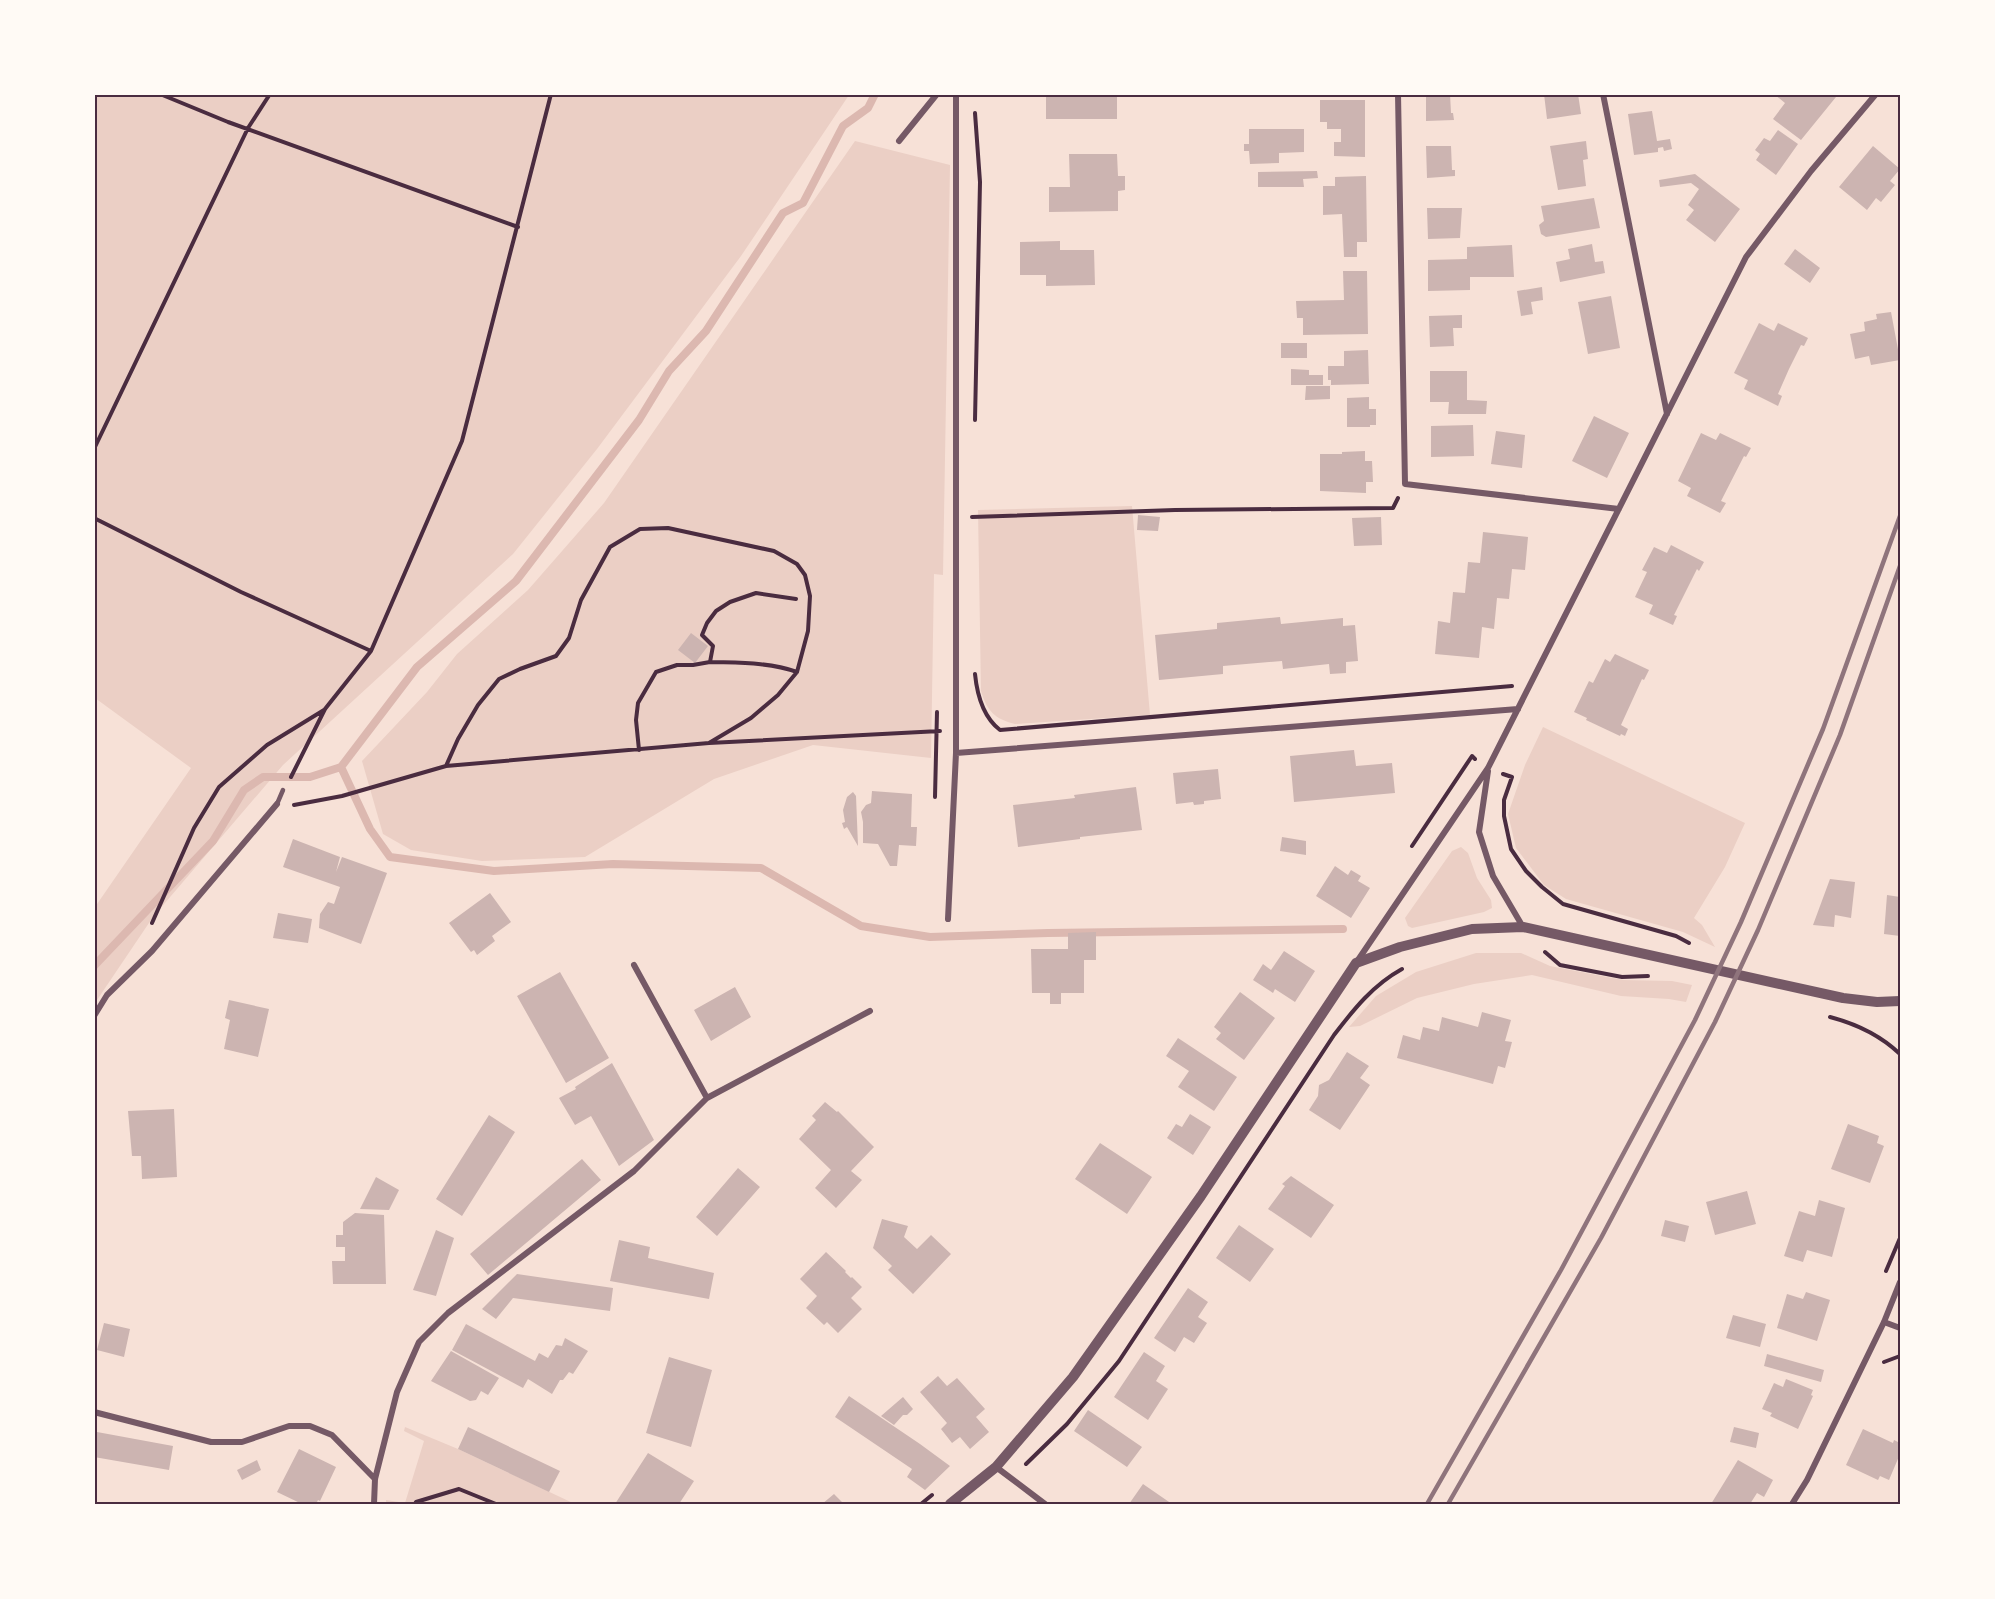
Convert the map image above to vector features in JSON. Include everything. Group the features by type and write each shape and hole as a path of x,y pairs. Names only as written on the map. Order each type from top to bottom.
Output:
{"street":[{"path":"899,141 937,94"},
{"path":"948,919 956,753 956,94"},
{"path":"1398,94 1405,484 1619,509"},
{"path":"1603,94 1668,414"},
{"path":"950,1504 996,1467 1073,1377 1201,1196 1488,768 1746,257 1811,171 1876,94"},
{"path":"956,753 1518,709"},
{"path":"1488,768 1479,832 1493,876 1523,927"},
{"path":"94,1016 107,995 152,951 277,804"},
{"path":"1356,963 1400,947 1472,929 1523,927 1843,998 1877,1002 1900,1001"},
{"path":"634,965 707,1098"},
{"path":"374,1504 375,1479 397,1392 419,1342 448,1313 634,1171 707,1098 870,1011"},
{"path":"1792,1504 1807,1480 1884,1322 1900,1282"},
{"path":"1884,1322 1900,1328"},
{"path":"94,1412 211,1442 242,1442 289,1426 310,1426 332,1435 375,1479"},
{"path":"996,1467 1045,1504"}],"lane":[{"path":"277,804 283,790"}],"path":[{"path":"160,94 518,227"},
{"path":"94,449 248,128 270,94"},
{"path":"283,790 325,709 371,651 462,441 551,94"},
{"path":"975,105 980,182 975,425"},
{"path":"973,506 972,517 1175,510 1393,508 1405,484"},
{"path":"94,518 241,592 371,651"},
{"path":"446,766 458,739 478,705 499,679 556,656 569,638 580,600 610,547 640,529 669,528 764,548 797,564 805,575 810,596 808,631 796,672 778,695 751,718 709,743"},
{"path":"710,662 713,646 702,635 716,611 730,602 756,593 796,599"},
{"path":"639,750 636,720 638,703 656,672 677,665 710,662 761,664 796,672"},
{"path":"974,667 982,706 992,723 1000,730 1513,686 1529,689"},
{"path":"934,802 937,708"},
{"path":"152,951 151,924 194,828 219,787 267,745 325,709"},
{"path":"277,804 299,805 446,766 709,743 936,731 956,732"},
{"path":"1405,856 1472,756 1488,768 1512,777 1504,800 1504,816 1510,849 1526,871 1542,887 1563,904 1676,936 1692,944"},
{"path":"1543,950 1560,965 1622,976 1651,976"},
{"path":"1012,1479 1067,1424 1119,1361 1334,1035 1356,1006 1380,983 1411,965"},
{"path":"1827,1016 1863,1028 1887,1041 1900,1054"},
{"path":"415,1504 459,1489 496,1504"},
{"path":"921,1504 937,1491"}],"shaded area":[{"path":"95,95 849,95 741,256 597,449 513,554 283,765 153,917 95,1003 95,907 191,768 95,698"},
{"path":"855,141 950,165 943,575 934,574 931,758 813,745 714,779 585,857 482,861 411,850 383,834 362,761 427,692 457,654 528,590 604,503"},
{"path":"1132,506 1150,715 1015,724 997,717 989,709 981,691 978,510"},
{"path":"1543,727 1745,823 1725,867 1694,918 1702,925 1715,947 1683,932 1566,899 1544,885 1516,848 1508,814 1525,765"},
{"path":"1461,847 1468,853 1477,878 1491,900 1492,908 1484,912 1412,928 1408,926 1405,918 1452,851"},
{"path":"1476,953 1521,953 1550,966 1623,980 1672,981 1692,985 1686,1002 1621,996 1532,975 1474,984 1417,998 1360,1026 1349,1027 1376,996 1416,972"},
{"path":"405,1427 458,1449 575,1504 386,1504 386,1500 405,1503 424,1441 404,1431"}],"building":[{"path":"1046,94 1117,94 1117,119 1046,119"},
{"path":"1426,94 1450,94 1451,113 1453,113 1454,120 1426,121"},
{"path":"1544,94 1578,94 1581,114 1547,119"},
{"path":"1774,94 1834,94 1836,97 1801,140 1773,119 1785,103"},
{"path":"1320,100 1365,100 1365,157 1334,156 1334,142 1341,142 1341,129 1327,129 1327,122 1320,122"},
{"path":"1652,111 1657,141 1670,139 1672,149 1664,151 1663,147 1658,148 1658,152 1634,155 1628,114"},
{"path":"1249,129 1304,129 1304,152 1279,153 1279,163 1250,164 1249,151 1244,151 1244,144 1249,144"},
{"path":"1778,130 1798,144 1776,175 1756,160 1760,154 1755,150 1764,138 1770,141"},
{"path":"1586,141 1588,159 1583,160 1586,186 1558,190 1550,146"},
{"path":"1426,146 1451,146 1452,170 1455,170 1455,176 1427,178"},
{"path":"1873,146 1900,169 1890,181 1895,185 1881,202 1876,198 1867,210 1839,187"},
{"path":"1069,154 1117,154 1118,176 1125,176 1125,190 1118,191 1118,211 1049,212 1049,187 1070,187"},
{"path":"1317,171 1318,178 1303,179 1304,187 1258,187 1258,172"},
{"path":"1695,174 1740,209 1715,242 1686,220 1694,210 1688,205 1699,189 1691,183 1660,187 1659,180"},
{"path":"1366,176 1367,242 1357,242 1357,257 1344,257 1342,214 1323,215 1323,186 1335,186 1335,177"},
{"path":"1594,198 1600,228 1546,237 1541,234 1539,225 1544,221 1541,206"},
{"path":"1427,208 1462,208 1460,238 1428,239"},
{"path":"1060,241 1060,250 1094,250 1095,285 1046,286 1046,275 1020,275 1020,242"},
{"path":"1592,244 1595,262 1603,261 1605,273 1560,282 1556,262 1570,259 1568,249"},
{"path":"1512,245 1514,277 1470,277 1470,290 1428,291 1428,260 1467,259 1467,247"},
{"path":"1795,249 1820,268 1810,283 1784,264"},
{"path":"1343,271 1367,271 1368,334 1303,335 1303,318 1297,318 1296,301 1344,300"},
{"path":"1542,287 1543,300 1531,302 1533,314 1521,316 1517,291"},
{"path":"1611,296 1620,348 1588,354 1578,302"},
{"path":"1891,312 1900,360 1871,365 1869,356 1855,359 1850,334 1865,331 1864,322 1877,319 1876,314"},
{"path":"1462,315 1462,328 1453,328 1454,346 1430,347 1429,316"},
{"path":"1759,323 1774,331 1778,323 1808,338 1804,346 1801,345 1789,369 1778,394 1782,396 1778,406 1744,389 1748,380 1734,373"},
{"path":"1281,343 1307,343 1307,358 1281,358"},
{"path":"1368,350 1369,384 1331,385 1331,380 1328,380 1328,366 1344,366 1344,351"},
{"path":"1291,369 1309,370 1309,375 1323,375 1323,385 1291,385"},
{"path":"1430,371 1467,371 1467,400 1487,401 1486,414 1448,414 1449,402 1430,402"},
{"path":"1306,386 1330,386 1330,399 1305,400"},
{"path":"1369,397 1369,409 1376,409 1376,425 1347,427 1347,398"},
{"path":"1594,416 1629,433 1607,478 1572,461"},
{"path":"1473,425 1474,456 1431,457 1431,426"},
{"path":"1496,431 1525,435 1522,468 1491,464"},
{"path":"1701,433 1716,440 1720,433 1751,448 1746,457 1744,456 1721,501 1726,503 1720,513 1687,496 1691,488 1678,481"},
{"path":"1365,451 1365,461 1372,461 1373,482 1366,482 1366,493 1320,491 1320,454"},
{"path":"1138,515 1160,517 1158,531 1137,530"},
{"path":"1381,517 1382,545 1354,546 1352,518"},
{"path":"1483,532 1528,537 1525,570 1512,569 1509,599 1497,598 1494,629 1482,627 1479,658 1435,654 1438,621 1450,623 1453,592 1465,593 1468,562 1480,563"},
{"path":"1671,545 1704,562 1699,571 1697,569 1674,615 1677,616 1673,625 1649,614 1653,605 1635,597 1647,572 1642,570 1654,547 1667,553"},
{"path":"1280,617 1281,624 1343,618 1343,626 1355,625 1358,661 1346,662 1346,673 1330,674 1329,664 1283,669 1282,661 1223,666 1223,674 1159,680 1155,635 1217,629 1217,623"},
{"path":"691,633 708,646 695,663 678,650"},
{"path":"1615,654 1649,670 1644,680 1642,679 1621,725 1628,729 1625,736 1621,734 1620,736 1586,720 1587,718 1574,712 1589,681 1593,683 1605,659 1610,662"},
{"path":"1354,750 1356,766 1392,763 1395,793 1294,802 1290,756"},
{"path":"1218,769 1221,799 1204,801 1204,804 1194,805 1193,802 1176,804 1173,773"},
{"path":"1136,787 1142,830 1018,847 1013,805 1075,798 1074,795"},
{"path":"872,791 912,794 911,827 917,827 916,846 899,845 897,866 890,866 878,844 863,843 861,812 866,805 871,803"},
{"path":"853,792 856,796 858,846 847,827 844,829 842,823 845,822 843,810 847,797"},
{"path":"1282,837 1306,841 1306,855 1280,851"},
{"path":"293,839 340,857 336,872 342,857 387,873 361,944 319,928 320,914 328,902 334,904 340,887 283,867"},
{"path":"1335,866 1348,875 1351,870 1361,876 1358,881 1370,888 1351,918 1316,896"},
{"path":"1830,879 1855,882 1851,918 1835,915 1834,927 1813,925"},
{"path":"490,893 511,922 492,936 495,941 477,955 474,950 471,952 449,923"},
{"path":"1887,895 1900,897 1900,936 1884,934"},
{"path":"278,913 312,919 308,943 273,938"},
{"path":"1096,932 1096,960 1084,960 1084,993 1061,993 1061,1004 1050,1004 1050,993 1032,993 1031,949 1068,949 1068,933"},
{"path":"1284,951 1315,971 1295,1002 1275,989 1273,993 1253,980 1263,964 1271,970"},
{"path":"560,972 609,1058 566,1083 517,996"},
{"path":"735,987 751,1017 711,1041 694,1010"},
{"path":"1240,992 1275,1018 1244,1060 1216,1039 1221,1033 1214,1027"},
{"path":"229,1000 269,1009 258,1057 224,1049 230,1020 225,1018"},
{"path":"1482,1012 1511,1020 1505,1041 1512,1042 1505,1068 1498,1066 1493,1084 1397,1058 1403,1035 1420,1040 1423,1027 1439,1031 1442,1017 1478,1027"},
{"path":"1178,1038 1237,1077 1214,1111 1178,1087 1189,1071 1166,1056"},
{"path":"1347,1052 1369,1066 1360,1078 1370,1085 1340,1130 1309,1110 1318,1096 1319,1085 1329,1080"},
{"path":"612,1063 654,1140 619,1166 591,1116 575,1125 559,1098 576,1089 575,1087"},
{"path":"825,1102 838,1111 874,1147 851,1171 862,1180 836,1208 815,1188 831,1170 799,1139 816,1120 812,1116"},
{"path":"174,1109 177,1177 142,1179 141,1156 132,1156 128,1111"},
{"path":"1190,1114 1211,1127 1193,1155 1167,1138 1176,1124 1182,1127"},
{"path":"489,1115 515,1132 462,1216 436,1199"},
{"path":"1848,1124 1879,1136 1877,1143 1884,1146 1870,1183 1831,1169"},
{"path":"1100,1143 1152,1177 1127,1214 1075,1179"},
{"path":"582,1159 601,1180 488,1275 470,1254"},
{"path":"738,1168 760,1187 717,1236 696,1217"},
{"path":"1291,1176 1334,1205 1311,1238 1268,1209 1285,1186 1282,1184"},
{"path":"376,1177 399,1190 389,1210 360,1209"},
{"path":"1747,1191 1756,1224 1715,1235 1706,1202"},
{"path":"1819,1200 1845,1208 1832,1257 1807,1250 1803,1262 1784,1256 1799,1211 1815,1216"},
{"path":"355,1213 384,1215 386,1284 333,1284 332,1261 345,1261 345,1247 336,1247 336,1235 343,1235 343,1222"},
{"path":"882,1219 908,1226 904,1237 917,1249 931,1235 951,1254 913,1294 888,1270 892,1266 873,1248"},
{"path":"1665,1220 1689,1226 1685,1242 1661,1236"},
{"path":"1239,1225 1274,1249 1250,1282 1216,1258"},
{"path":"436,1230 454,1238 436,1296 413,1290"},
{"path":"619,1240 650,1247 648,1258 714,1273 709,1299 610,1281"},
{"path":"826,1252 862,1287 851,1298 862,1309 838,1333 827,1322 824,1325 806,1308 817,1296 800,1279"},
{"path":"517,1274 613,1288 610,1311 513,1298 496,1319 482,1309"},
{"path":"1188,1288 1208,1302 1198,1317 1207,1323 1194,1343 1184,1337 1175,1352 1154,1338"},
{"path":"1806,1292 1830,1300 1817,1341 1777,1328 1787,1294 1803,1299"},
{"path":"1733,1315 1766,1324 1760,1347 1726,1338"},
{"path":"104,1323 130,1329 124,1357 97,1350"},
{"path":"466,1324 535,1361 539,1353 548,1358 556,1345 562,1346 565,1338 588,1351 573,1374 569,1372 563,1380 560,1380 552,1394 528,1379 523,1388 452,1350"},
{"path":"451,1351 499,1378 488,1395 481,1391 476,1400 470,1401 431,1381"},
{"path":"1144,1352 1165,1366 1156,1381 1168,1389 1148,1420 1114,1397"},
{"path":"1767,1354 1824,1370 1821,1382 1764,1366"},
{"path":"669,1357 712,1370 691,1447 646,1433"},
{"path":"938,1376 947,1386 957,1378 985,1409 976,1417 989,1432 970,1449 960,1437 952,1443 941,1429 947,1423 920,1392"},
{"path":"1786,1379 1813,1390 1811,1395 1813,1396 1798,1429 1770,1416 1772,1413 1762,1409 1774,1383 1783,1387"},
{"path":"849,1396 950,1466 925,1490 907,1477 912,1469 835,1417"},
{"path":"903,1397 913,1409 907,1415 903,1415 894,1425 881,1416"},
{"path":"1088,1410 1142,1447 1127,1467 1074,1431"},
{"path":"468,1427 560,1471 549,1492 458,1449"},
{"path":"1734,1427 1759,1433 1756,1448 1730,1442"},
{"path":"1863,1429 1893,1443 1894,1440 1900,1443 1900,1454 1889,1480 1880,1476 1878,1480 1846,1465"},
{"path":"97,1432 173,1446 169,1470 94,1457"},
{"path":"299,1449 336,1467 320,1501 318,1500 316,1504 302,1504 277,1492"},
{"path":"648,1453 694,1481 679,1504 615,1504"},
{"path":"257,1460 261,1470 242,1480 237,1470"},
{"path":"1738,1460 1773,1480 1764,1497 1757,1493 1750,1504 1711,1504"},
{"path":"1143,1484 1172,1504 1129,1504"},
{"path":"834,1494 844,1504 822,1504"}],"waterway":[{"path":"94,966 213,841 244,790 263,777 310,777 341,767 417,667 516,581 639,420 669,371 706,331 783,213 803,203 843,126 868,108 875,94"},
{"path":"341,767 370,829 390,857 494,871 613,864 761,868 861,926 930,937 1343,929"}],"railway":[{"path":"1427,1504 1561,1270 1695,1020 1741,922 1823,729 1900,516"},
{"path":"1448,1504 1601,1238 1715,1022 1758,930 1840,735 1900,566"}]}
